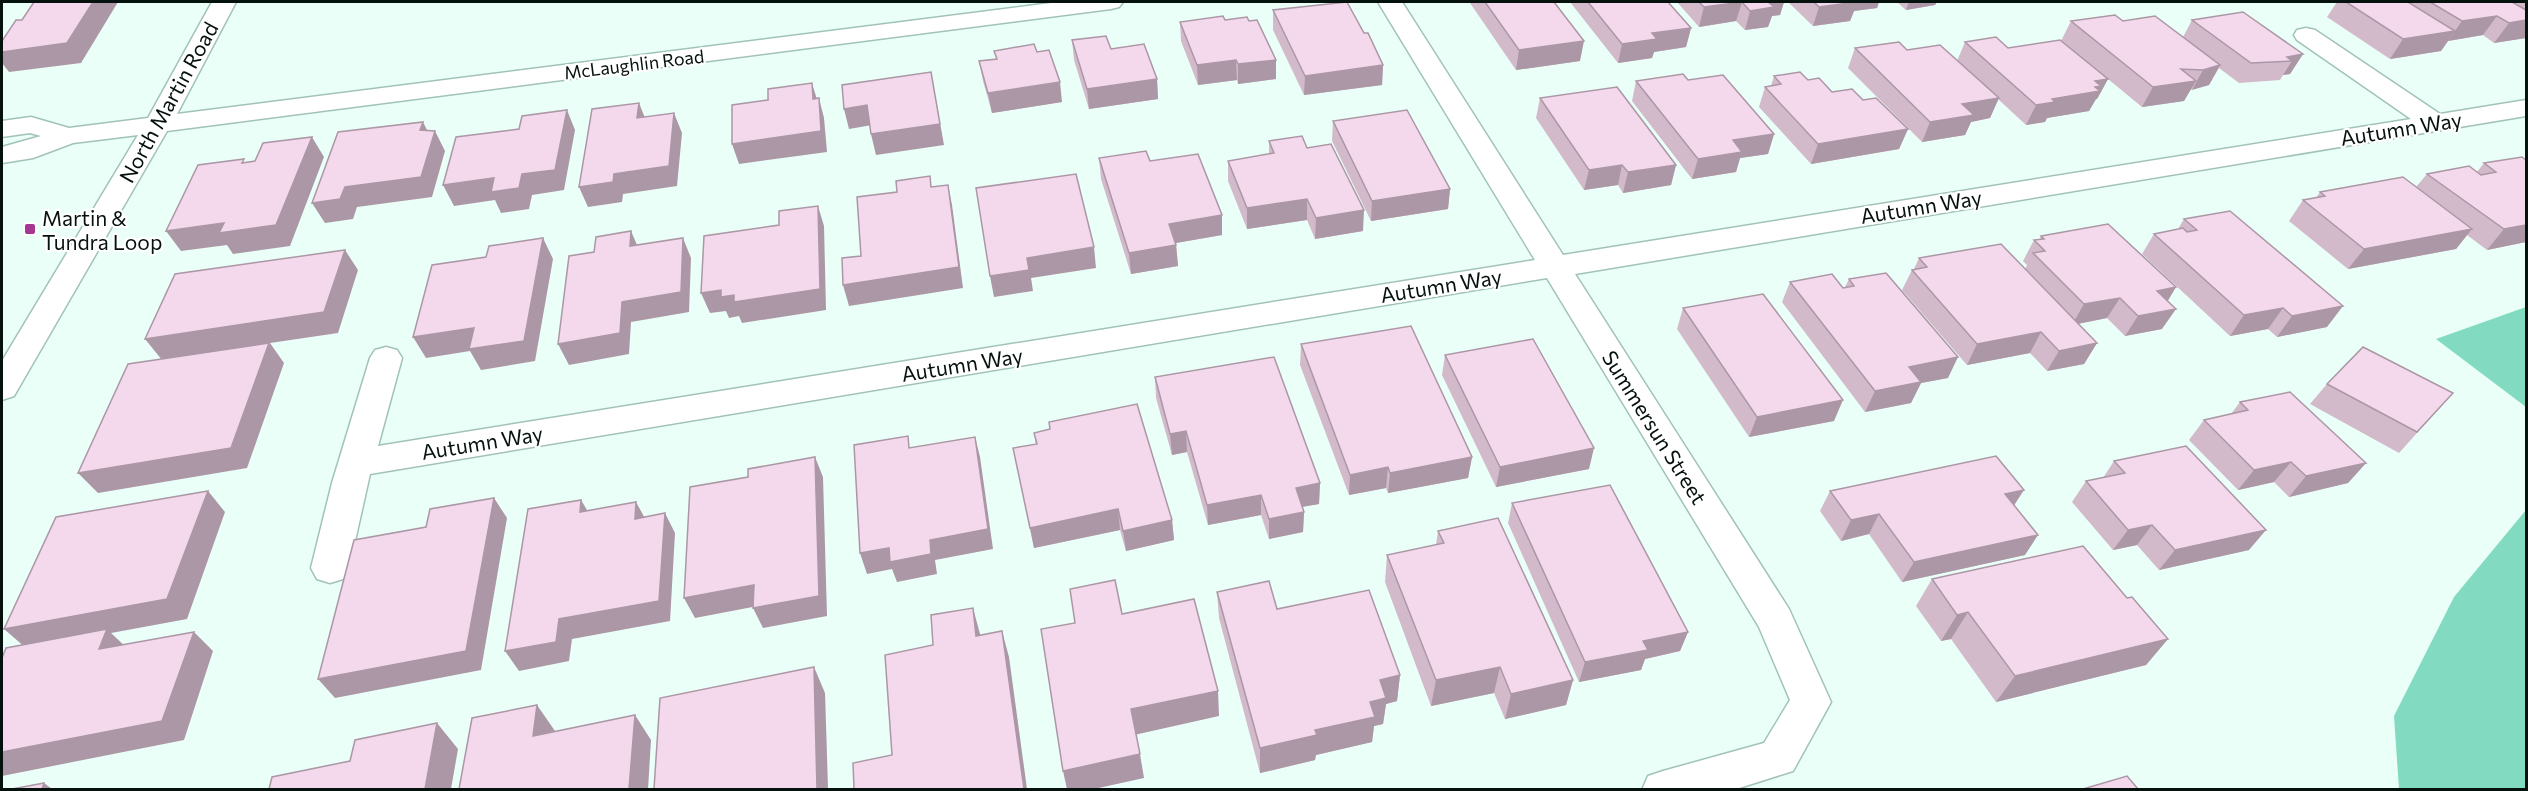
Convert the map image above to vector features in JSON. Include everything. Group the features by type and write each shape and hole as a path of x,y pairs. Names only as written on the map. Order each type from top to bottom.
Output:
{"street":[{"name":"North Martin Road","path":"2,388 16,338 157,126 224,2"},
{"name":"McLaughlin Road","path":"68,136 1112,2"},
{"name":"Summersun Street","path":"1390,2 1775,620 1811,702 1778,758 1663,789"},
{"path":"2306,35 2435,123"},
{"name":"Autumn Way","path":"357,463 2526,108"},
{"path":"2,129 31,125 68,136"},
{"path":"2,155 23,152 68,136"},
{"path":"330,568 386,358"}],"green space":[{"path":"2526,307 2526,407 2436,339"},
{"path":"2526,510 2526,789 2399,789 2394,716 2454,597"}],"building":[{"path":"34,2 93,2 67,43 2,52 2,41 16,20 22,20"},
{"path":"1347,2 1364,33 1368,33 1383,65 1305,76 1273,10"},
{"path":"1485,2 1554,2 1584,41 1519,50"},
{"path":"1588,2 1668,2 1691,28 1652,33 1657,39 1622,44"},
{"path":"1699,2 1742,2 1704,7"},
{"path":"1742,2 1768,2 1774,7 1750,11"},
{"path":"1814,2 1856,2 1819,7"},
{"path":"2346,2 2408,2 2455,31 2403,39"},
{"path":"2430,2 2512,2 2526,10 2526,20 2509,23 2497,16 2462,21"},
{"path":"2243,12 2303,54 2287,57 2292,61 2251,63 2192,20"},
{"path":"2115,15 2123,21 2155,16 2220,65 2203,70 2181,69 2196,81 2153,87 2071,21"},
{"path":"1223,16 1225,20 1247,17 1249,21 1257,20 1276,60 1238,64 1236,60 1197,65 1180,22"},
{"path":"1106,36 1111,49 1144,44 1157,79 1087,89 1072,40"},
{"path":"1996,37 2008,48 2060,40 2108,79 2095,81 2101,86 2095,87 2100,91 2052,99 2055,102 2036,105 1965,42"},
{"path":"1899,42 1907,50 1940,45 1999,98 1962,104 1974,115 1930,122 1855,48"},
{"path":"1034,44 1037,52 1049,50 1060,82 988,93 979,61 997,59 994,51"},
{"path":"931,72 940,124 871,134 867,105 844,109 842,85"},
{"path":"1800,72 1808,80 1819,78 1832,92 1852,89 1863,100 1876,98 1908,129 1818,144 1765,87 1781,84 1774,76"},
{"path":"1683,74 1688,80 1723,75 1774,134 1733,140 1742,152 1698,159 1636,81"},
{"path":"812,83 813,99 819,98 821,131 732,144 732,105 768,100 768,89"},
{"path":"1617,87 1676,165 1628,172 1622,165 1589,170 1540,98"},
{"path":"639,103 637,118 674,113 669,166 614,174 613,182 579,187 592,109"},
{"path":"567,110 555,170 522,174 519,188 491,192 494,178 443,185 456,137 519,129 522,116"},
{"path":"1407,110 1450,189 1372,201 1333,121"},
{"path":"423,122 420,130 435,131 421,177 345,187 340,199 312,203 338,132"},
{"path":"1302,136 1307,148 1331,144 1364,210 1316,218 1307,199 1247,208 1228,161 1274,153 1269,141"},
{"path":"312,137 276,225 219,233 224,223 166,231 198,165 244,159 242,163 255,161 263,143"},
{"path":"1146,151 1150,161 1198,154 1222,215 1169,224 1176,245 1129,253 1099,158"},
{"path":"2522,157 2526,160 2526,225 2504,229 2427,174 2469,166 2481,175 2496,172 2484,163"},
{"path":"1076,174 1094,247 1027,258 1029,270 990,276 976,188"},
{"path":"930,176 931,187 948,185 959,267 843,285 842,258 861,256 857,197 897,192 896,181"},
{"path":"2403,177 2472,229 2364,249 2303,200 2325,196 2320,192"},
{"path":"818,206 820,289 734,302 734,295 721,297 721,290 701,293 704,236 779,225 779,211"},
{"path":"2230,211 2343,306 2292,316 2283,308 2244,315 2154,234 2183,228 2187,232 2197,230 2184,219"},
{"path":"2108,224 2176,287 2157,291 2176,309 2138,316 2120,298 2084,304 2033,253 2045,251 2034,240 2044,239 2041,236"},
{"path":"631,231 630,246 683,238 681,292 622,302 620,333 558,344 569,256 594,252 596,237"},
{"path":"543,238 524,341 469,349 474,328 413,337 432,265 486,257 489,246"},
{"path":"2001,244 2097,343 2059,351 2041,332 1977,344 1912,270 1927,267 1919,258"},
{"path":"345,250 324,312 145,339 175,274"},
{"path":"1886,273 1958,357 1909,367 1921,382 1875,391 1790,282 1832,274 1843,288 1854,286 1849,279"},
{"path":"1763,294 1843,400 1757,417 1683,308"},
{"path":"1411,326 1472,457 1390,473 1388,467 1350,475 1301,344"},
{"path":"1533,339 1594,448 1500,467 1445,355"},
{"path":"269,343 231,448 78,473 128,364"},
{"path":"2363,347 2453,393 2417,432 2327,384"},
{"path":"1274,357 1320,483 1296,488 1304,512 1269,519 1261,495 1207,505 1186,431 1170,434 1155,377"},
{"path":"2290,392 2366,463 2306,476 2291,462 2254,470 2204,420 2248,410 2240,402"},
{"path":"1137,404 1172,520 1123,531 1118,509 1030,528 1013,448 1037,444 1034,433 1050,429 1049,422"},
{"path":"908,436 909,448 975,437 988,529 930,540 931,554 890,562 889,548 860,553 854,445"},
{"path":"2186,446 2266,530 2175,550 2152,525 2128,530 2086,481 2125,473 2114,461"},
{"path":"1996,456 2024,490 2005,494 2038,535 1914,562 1879,514 1851,520 1830,491"},
{"path":"815,457 819,596 753,608 754,585 684,598 690,487 748,477 748,469"},
{"path":"1610,485 1688,632 1643,641 1648,650 1585,662 1512,503"},
{"path":"208,491 167,599 4,629 56,517"},
{"path":"494,498 466,651 318,679 354,540 426,527 430,509"},
{"path":"581,500 580,512 636,502 635,519 665,513 659,601 559,619 556,642 505,651 528,509"},
{"path":"1498,518 1573,680 1511,694 1500,667 1436,680 1387,555 1444,543 1438,531"},
{"path":"2083,546 2127,598 2132,597 2168,639 2015,676 1968,612 1957,615 1932,579"},
{"path":"1115,580 1122,614 1194,599 1218,691 1131,709 1140,754 1063,771 1041,629 1075,623 1070,589"},
{"path":"1269,581 1277,609 1369,590 1400,675 1380,680 1386,698 1370,702 1375,717 1315,730 1317,735 1260,748 1217,592"},
{"path":"973,608 976,636 1002,631 1024,789 854,789 853,763 892,755 885,655 933,645 931,615"},
{"path":"107,629 99,649 194,632 162,721 2,752 2,658 6,648"},
{"path":"814,667 817,789 654,789 660,698"},
{"path":"537,705 533,736 635,715 629,789 459,789 472,718"},
{"path":"437,723 425,789 269,789 272,777 350,761 355,740"},
{"path":"2127,776 2138,789 2083,789"},
{"path":"44,783 42,789 12,789"}],"place":[{"name":"Martin & Tundra Loop","path":"30,229"}]}
